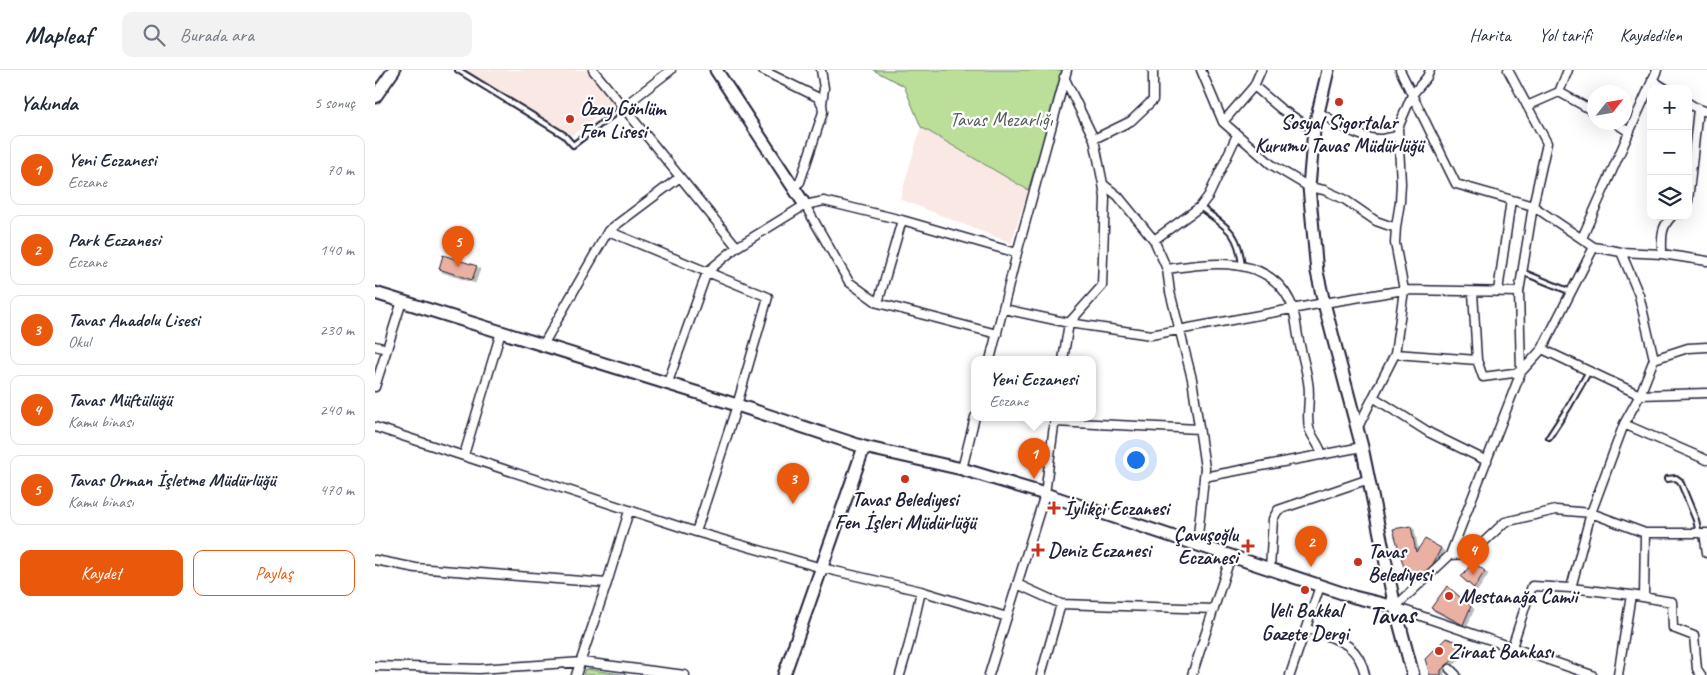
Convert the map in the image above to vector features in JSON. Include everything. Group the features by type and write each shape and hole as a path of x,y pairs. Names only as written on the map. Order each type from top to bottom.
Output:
{"street":[{"path":"375,96 394,70"},
{"path":"593,70 737,247"},
{"path":"623,107 671,70"},
{"path":"716,70 805,205 849,282 878,303 997,334"},
{"path":"762,70 817,97 822,104"},
{"path":"793,187 801,182 823,112 824,88 821,70"},
{"path":"1094,139 1131,121 1153,100 1153,70"},
{"path":"1201,70 1223,122 1272,165 1309,187 1334,194 1375,220 1389,226 1395,226"},
{"path":"1223,122 1254,86 1261,70"},
{"path":"1328,70 1314,130 1309,187 1317,272 1362,447 1395,607 1413,675"},
{"path":"1400,70 1456,184 1533,206 1595,246 1621,252 1662,254 1707,261"},
{"path":"1357,429 1395,354 1404,290 1395,243 1395,226 1400,202 1401,183 1398,128 1412,95 1427,77 1430,70"},
{"path":"1508,70 1547,143 1533,206 1519,292 1521,372"},
{"path":"1527,106 1559,92 1569,70"},
{"path":"1582,238 1657,70"},
{"path":"1064,356 1069,323 1103,286 1105,198 1094,139 1065,74"},
{"path":"991,356 1065,74"},
{"path":"1652,80 1660,85"},
{"path":"1254,86 1281,109 1314,130"},
{"path":"1559,92 1587,108"},
{"path":"1692,105 1707,112"},
{"path":"1691,175 1699,109"},
{"path":"1318,112 1360,134 1381,139 1398,136"},
{"path":"1154,240 1201,207 1209,195 1237,135"},
{"path":"543,345 608,231 680,177"},
{"path":"1103,184 1118,196 1154,240 1167,269 1170,292 1192,379 1205,468 1197,545"},
{"path":"1498,291 1511,200"},
{"path":"667,385 707,272 737,247 805,205 824,201 902,220 1017,253"},
{"path":"878,303 902,220"},
{"path":"1662,254 1663,231 1668,220"},
{"path":"608,231 769,297 737,406 696,532"},
{"path":"1395,607 1450,555 1521,372 1542,349 1595,246"},
{"path":"1571,588 1591,513 1624,424 1639,396 1654,359 1639,295 1621,252"},
{"path":"1167,269 1204,264 1224,264 1243,267 1271,277 1286,294 1293,308 1308,382 1310,429 1322,455"},
{"path":"1003,308 1069,323 1151,335 1293,308 1404,290 1519,292"},
{"path":"375,292 864,447 962,469 1045,494 1354,597 1395,607 1592,675"},
{"path":"1473,292 1477,360 1483,377 1521,372"},
{"path":"375,387 402,301"},
{"path":"464,455 501,332"},
{"path":"375,346 387,349"},
{"path":"1654,359 1688,348 1707,347"},
{"path":"1542,349 1639,396 1707,393"},
{"path":"1395,354 1477,360"},
{"path":"1373,397 1430,433 1487,461"},
{"path":"962,469 974,421"},
{"path":"989,675 1045,494 1055,421"},
{"path":"1071,421 1199,429"},
{"path":"1624,424 1707,460"},
{"path":"375,427 696,532 822,568 921,591 1007,617"},
{"path":"784,675 864,447"},
{"path":"1204,477 1362,447"},
{"path":"1270,569 1273,520 1278,510 1369,479"},
{"path":"1450,555 1471,554 1505,522 1556,510 1591,513 1645,533 1703,533 1707,553"},
{"path":"576,675 582,662 629,511"},
{"path":"1644,597 1645,533"},
{"path":"1191,675 1231,556"},
{"path":"375,560 416,568 607,583"},
{"path":"1017,584 1061,604 1213,609"},
{"path":"1290,675 1320,586"},
{"path":"1512,646 1532,586 1571,588 1631,595 1672,602 1673,628 1694,636 1697,669 1701,675"},
{"path":"900,675 921,591"},
{"path":"1619,675 1631,595"},
{"path":"1041,675 1061,604"},
{"path":"1306,628 1353,649 1362,661 1365,675"},
{"path":"375,666 478,672 582,662 685,675"}],"lane":[{"path":"458,70 565,135 573,145 623,107"},
{"path":"1201,207 1222,223 1233,235 1241,249 1243,267"},
{"path":"1522,272 1571,292"},
{"path":"1549,437 1589,371"},
{"path":"1667,479 1677,478 1680,481 1703,533"}],"shaded area":[{"name":"Özay Gönlüm Fen Lisesi","path":"463,70 592,70 619,102 572,135"},
{"path":"921,127 1028,190 1011,243 900,199"}],"green space":[{"name":"Tavas Mezarlığı","path":"873,70 1066,70 1028,190 921,127 904,86"},
{"path":"585,669 627,675 583,675"}],"building":[{"path":"443,255 477,266 472,280 439,269"},
{"path":"1411,526 1416,552 1425,539 1441,548 1428,574 1405,571 1393,529"},
{"path":"1473,562 1485,571 1474,588 1461,577"},
{"name":"Mestanağa Camii","path":"1447,586 1471,606 1463,625 1431,608"},
{"path":"1446,638 1469,646 1441,670 1441,675 1430,675 1425,659"}],"place":[{"name":"Sosyal Sigortalar Kurumu Tavas Müdürlüğü","path":"1339,102"},
{"name":"Özay Gönlüm Fen Lisesi","path":"570,119"},
{"name":"Tavas Orman İşletme Müdürlüğü","path":"458,267"},
{"name":"Tavas Belediyesi Fen İşleri Müdürlüğü","path":"905,479"},
{"name":"Yeni Eczanesi","path":"1034,479"},
{"name":"Tavas Anadolu Lisesi","path":"793,504"},
{"name":"İylikçi Eczanesi","path":"1054,508"},
{"name":"Çavuşoğlu Eczanesi","path":"1248,546"},
{"name":"Deniz Eczanesi","path":"1038,550"},
{"name":"Tavas Belediyesi","path":"1358,562"},
{"name":"Park Eczanesi","path":"1311,567"},
{"name":"Tavas Müftülüğü","path":"1473,575"},
{"name":"Veli Bakkal Gazete Dergi","path":"1305,590"},
{"name":"Mestanağa Camii","path":"1449,596"},
{"name":"Ziraat Bankası","path":"1439,651"}],"district":[{"name":"Tavas","path":"1392,615"}]}
